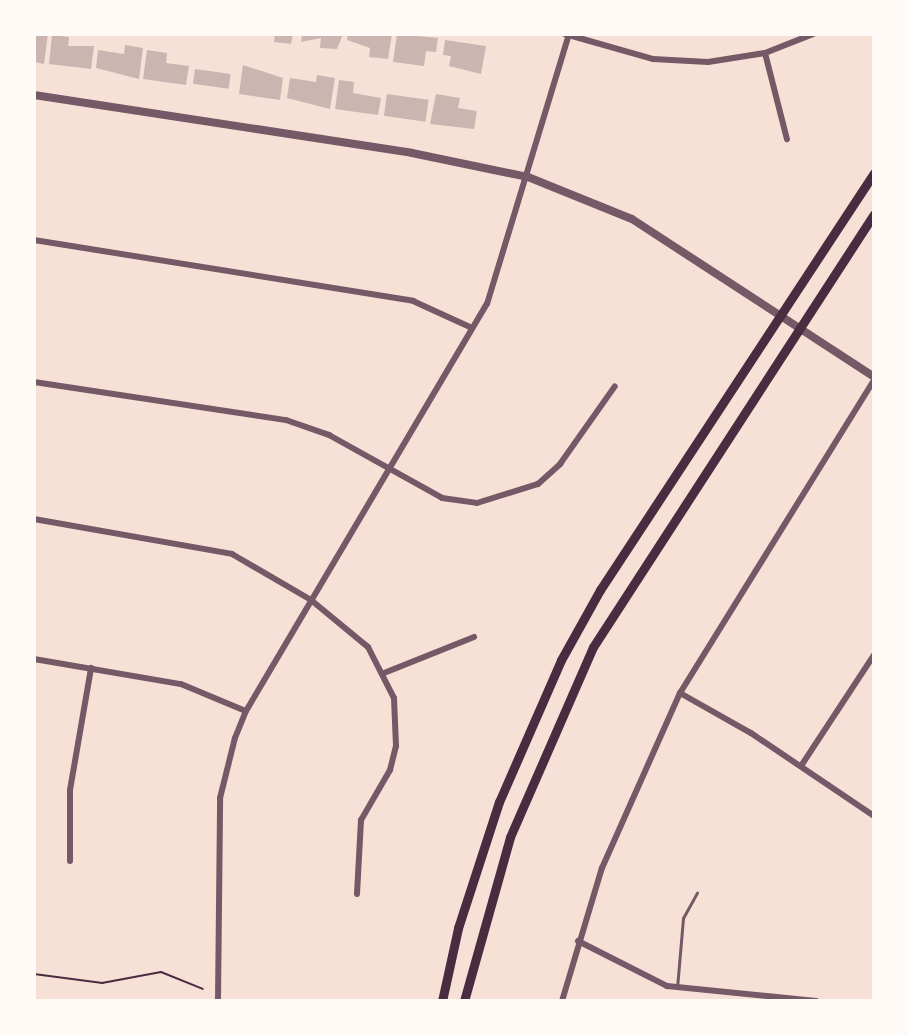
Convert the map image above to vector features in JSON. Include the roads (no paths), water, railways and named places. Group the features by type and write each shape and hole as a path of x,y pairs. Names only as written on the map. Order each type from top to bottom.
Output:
{"main road":[{"path":"442,1001 458,928 499,802 561,660 600,590 874,173"},
{"path":"464,1001 510,837 572,688 628,586 874,214"}],"street":[{"path":"218,1001 220,798 246,711 472,328 504,260 568,34 676,62 765,53 813,34"},
{"path":"765,53 787,139"},
{"path":"34,95 412,153 528,177 632,219 781,313 874,378 680,693 631,796 578,941 562,1001"},
{"path":"34,240 413,301 472,328"},
{"path":"34,382 286,420 329,435 442,498 462,502 515,495 560,464 615,386"},
{"path":"34,519 216,548 311,600 359,637 384,673 394,698 394,759 361,820 357,894"},
{"path":"384,673 474,637"},
{"path":"801,766 874,655"},
{"path":"34,659 181,684 246,711"},
{"path":"70,861 70,790 91,668"},
{"path":"680,693 801,766 874,816"},
{"path":"578,941 644,977 677,988 816,1001"}],"lane":[{"path":"677,988 683,918 697,893"}]}
